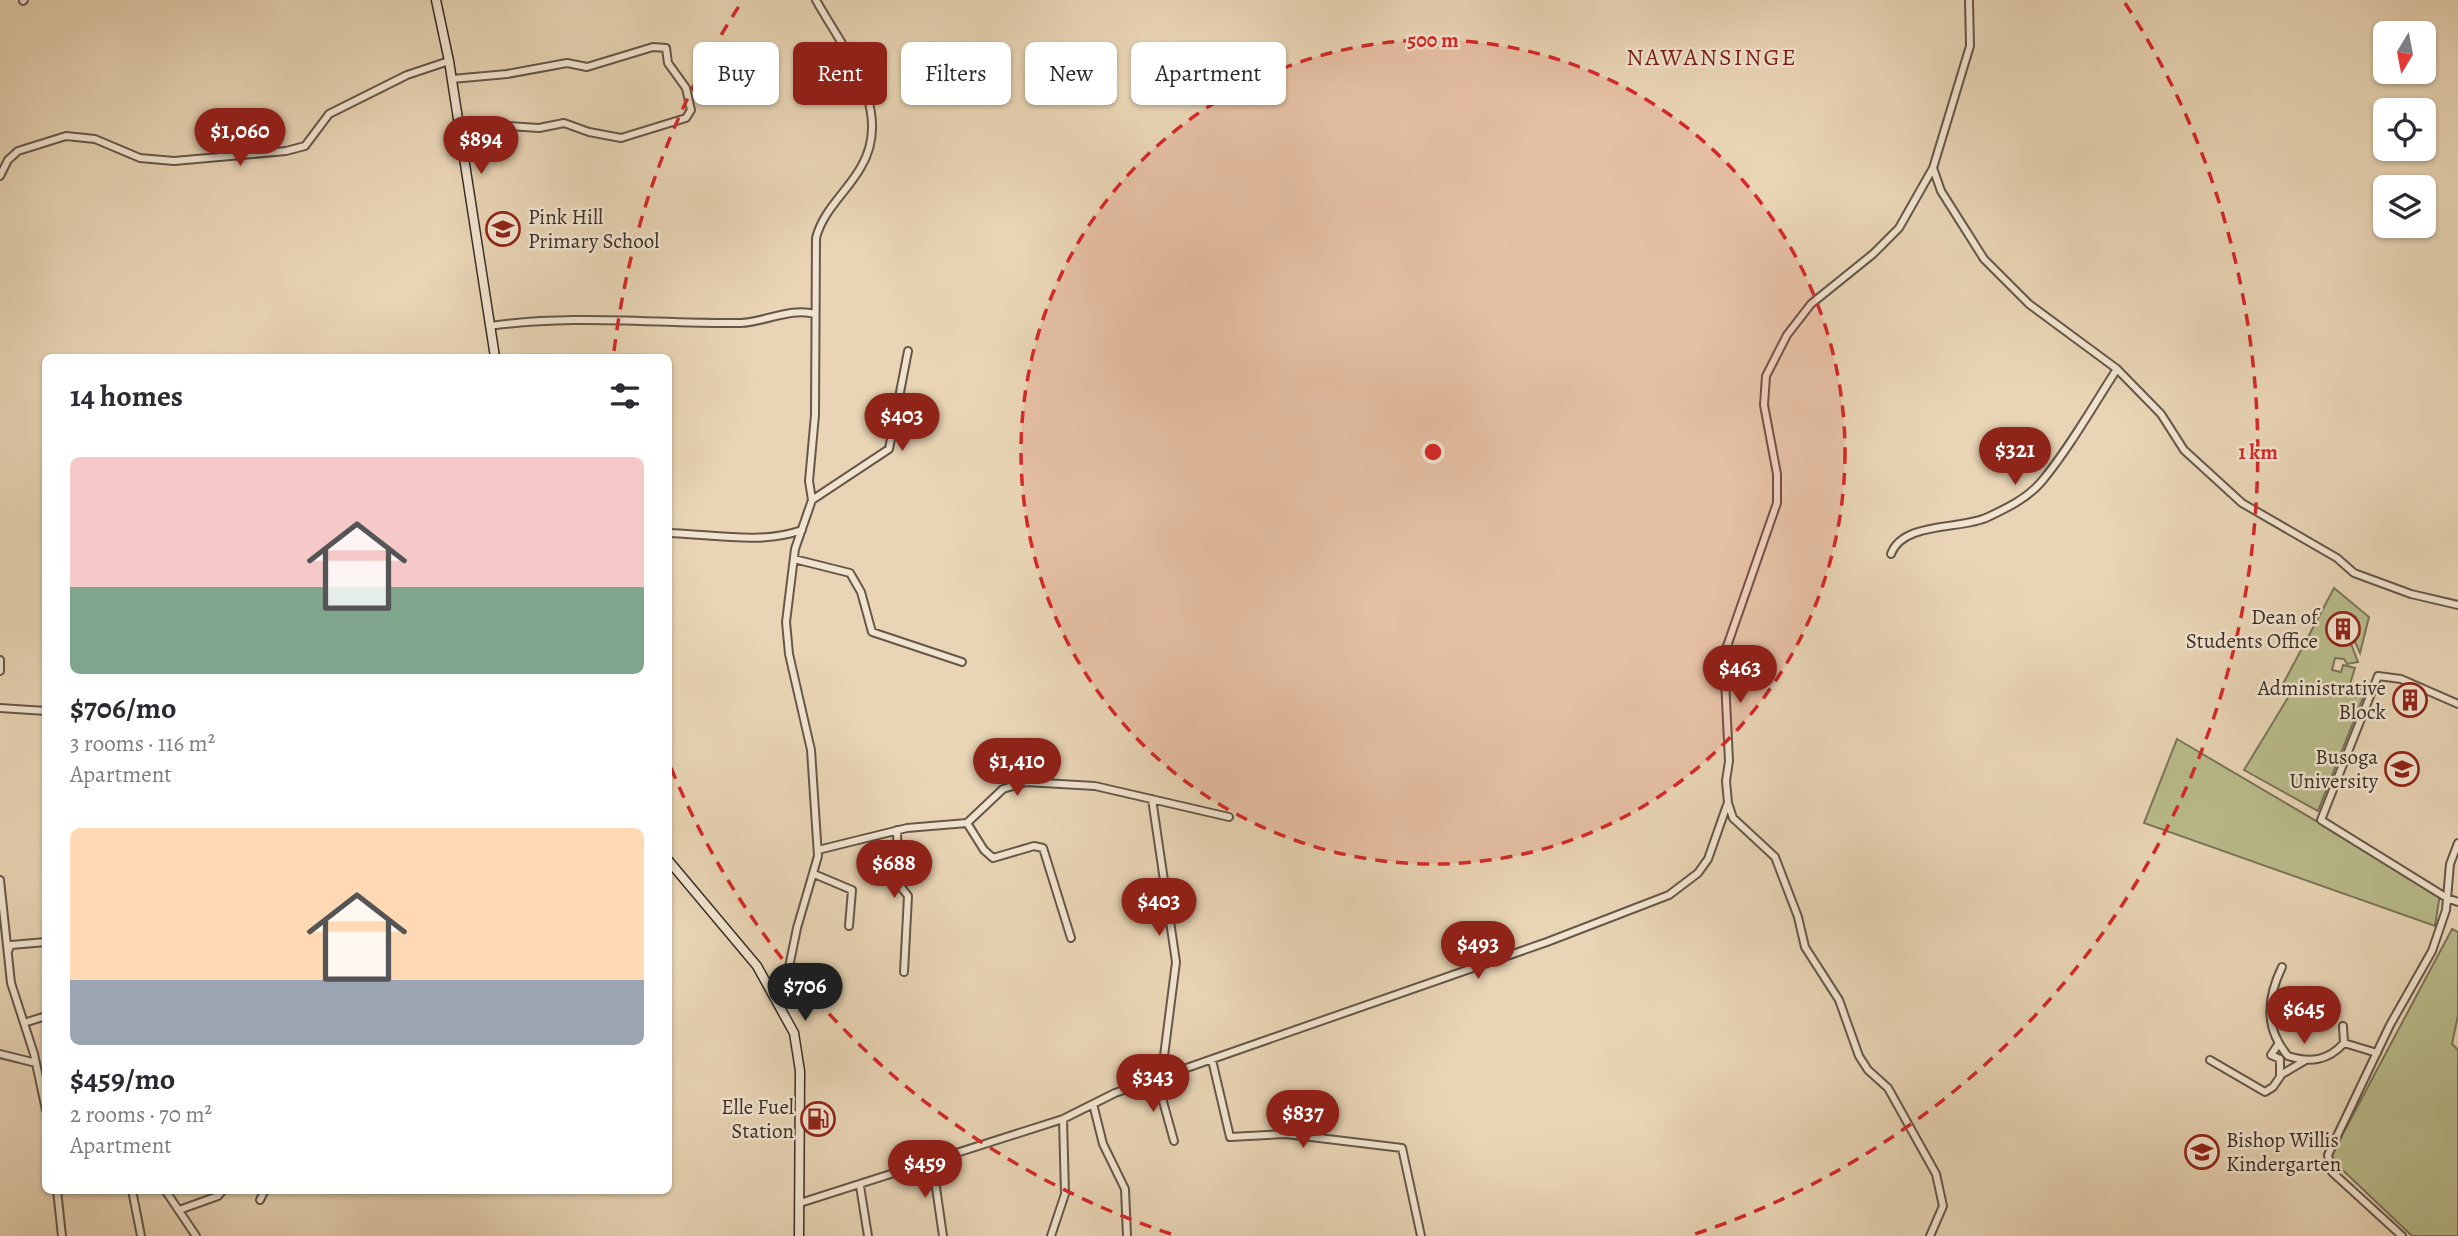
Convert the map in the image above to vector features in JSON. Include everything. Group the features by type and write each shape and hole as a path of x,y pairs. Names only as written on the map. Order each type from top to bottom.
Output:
{"street":[{"path":"436,0 452,79 495,354"},
{"path":"781,1006 797,928 814,874 818,850 811,750 787,639 794,559 812,500 809,481 815,415 816,238 820,222 863,164 872,140 874,122 859,76 816,0"},
{"path":"1930,1236 1944,1206 1936,1174 1888,1088 1868,1070 1859,1056 1839,1000 1805,947 1798,917 1775,857 1733,818 1728,803 1726,649 1777,503 1777,474 1763,405 1766,376 1787,335 1811,304 1873,254 1899,228 1933,168 1970,46 1969,0"},
{"path":"452,79 507,74 567,63 587,67 653,47 666,48 668,63 686,88 691,110 685,118 621,138 589,132 564,123 539,128 458,122"},
{"path":"0,176 8,160 18,151 66,136 95,139 139,158 174,161 286,151 305,146 328,114 407,75 449,61"},
{"path":"1933,168 1941,191 1984,259 2029,304 2117,369 2161,414 2184,450 2242,503 2337,558 2354,573 2411,594 2458,605"},
{"path":"490,326 529,320 606,318 745,323 775,316 815,314"},
{"path":"812,500 889,449 908,351"},
{"path":"1891,554 1902,541 1926,528 1984,519 2018,502 2041,482 2117,369"},
{"path":"672,533 751,538 786,536 802,530"},
{"path":"794,559 850,573 861,593 872,632 962,663"},
{"path":"0,660 0,671"},
{"path":"2458,704 2401,679 2378,676 2321,820 2447,898 2458,902"},
{"path":"0,708 42,711"},
{"path":"818,850 897,831 967,823 1003,789 1026,782 1095,786 1229,817"},
{"path":"1152,799 1176,962 1164,1056 1157,1080 1174,1141"},
{"path":"800,1203 1063,1119 1115,1093 1547,942 1669,895 1699,873 1708,859 1728,803"},
{"path":"967,823 984,850 993,858 1034,846 1043,848 1071,938"},
{"path":"897,831 898,883 908,896 904,972"},
{"path":"2402,1236 2332,1172 2328,1155 2377,1053 2432,951 2443,923 2450,864 2458,843"},
{"path":"672,865 757,966 781,1006 793,1033 800,1070 799,1236"},
{"path":"814,874 852,890 849,926"},
{"path":"0,880 11,983 42,1088"},
{"path":"8,952 11,945 42,942"},
{"path":"2282,967 2272,987 2268,1012 2278,1043 2288,1056 2317,1060 2336,1052 2344,1043 2343,1026"},
{"path":"24,1023 42,1017"},
{"path":"2278,1043 2272,1055 2280,1059 2280,1076"},
{"path":"2344,1043 2377,1053"},
{"path":"0,1054 36,1063"},
{"path":"1212,1060 1230,1136 1286,1134 1402,1148 1421,1236"},
{"path":"2210,1060 2265,1092 2280,1076 2306,1060"},
{"path":"1093,1104 1103,1144 1125,1189 1127,1236"},
{"path":"1051,1236 1065,1194 1063,1119"},
{"path":"932,1160 943,1236"},
{"path":"860,1186 868,1236"},
{"path":"57,1194 62,1236"},
{"path":"133,1194 141,1236"},
{"path":"168,1194 197,1236"},
{"path":"179,1210 220,1194"},
{"path":"260,1200 263,1194"}],"green space":[{"path":"2334,588 2369,617 2360,653 2350,631 2352,627 2344,621 2329,629 2344,638 2348,636 2358,662 2347,664 2344,659 2335,658 2332,670 2341,672 2343,665 2355,668 2349,687 2366,690 2318,811 2244,770 2292,691 2283,684"},
{"path":"2177,739 2440,894 2435,926 2144,823"},
{"path":"2452,929 2458,932 2458,1015 2452,1044 2458,1050 2458,1236 2412,1236 2330,1158"}],"place":[{"name":"Pink Hill Primary School","path":"503,229"},
{"name":"Dean of Students Office","path":"2343,629"},
{"name":"Administrative Block","path":"2410,700"},
{"name":"Busoga University","path":"2402,769"},
{"name":"Elle Fuel Station","path":"818,1119"},
{"name":"Bishop Willis Kindergarten","path":"2202,1152"}],"district":[{"name":"NAWANSINGE","path":"1712,57"}]}
